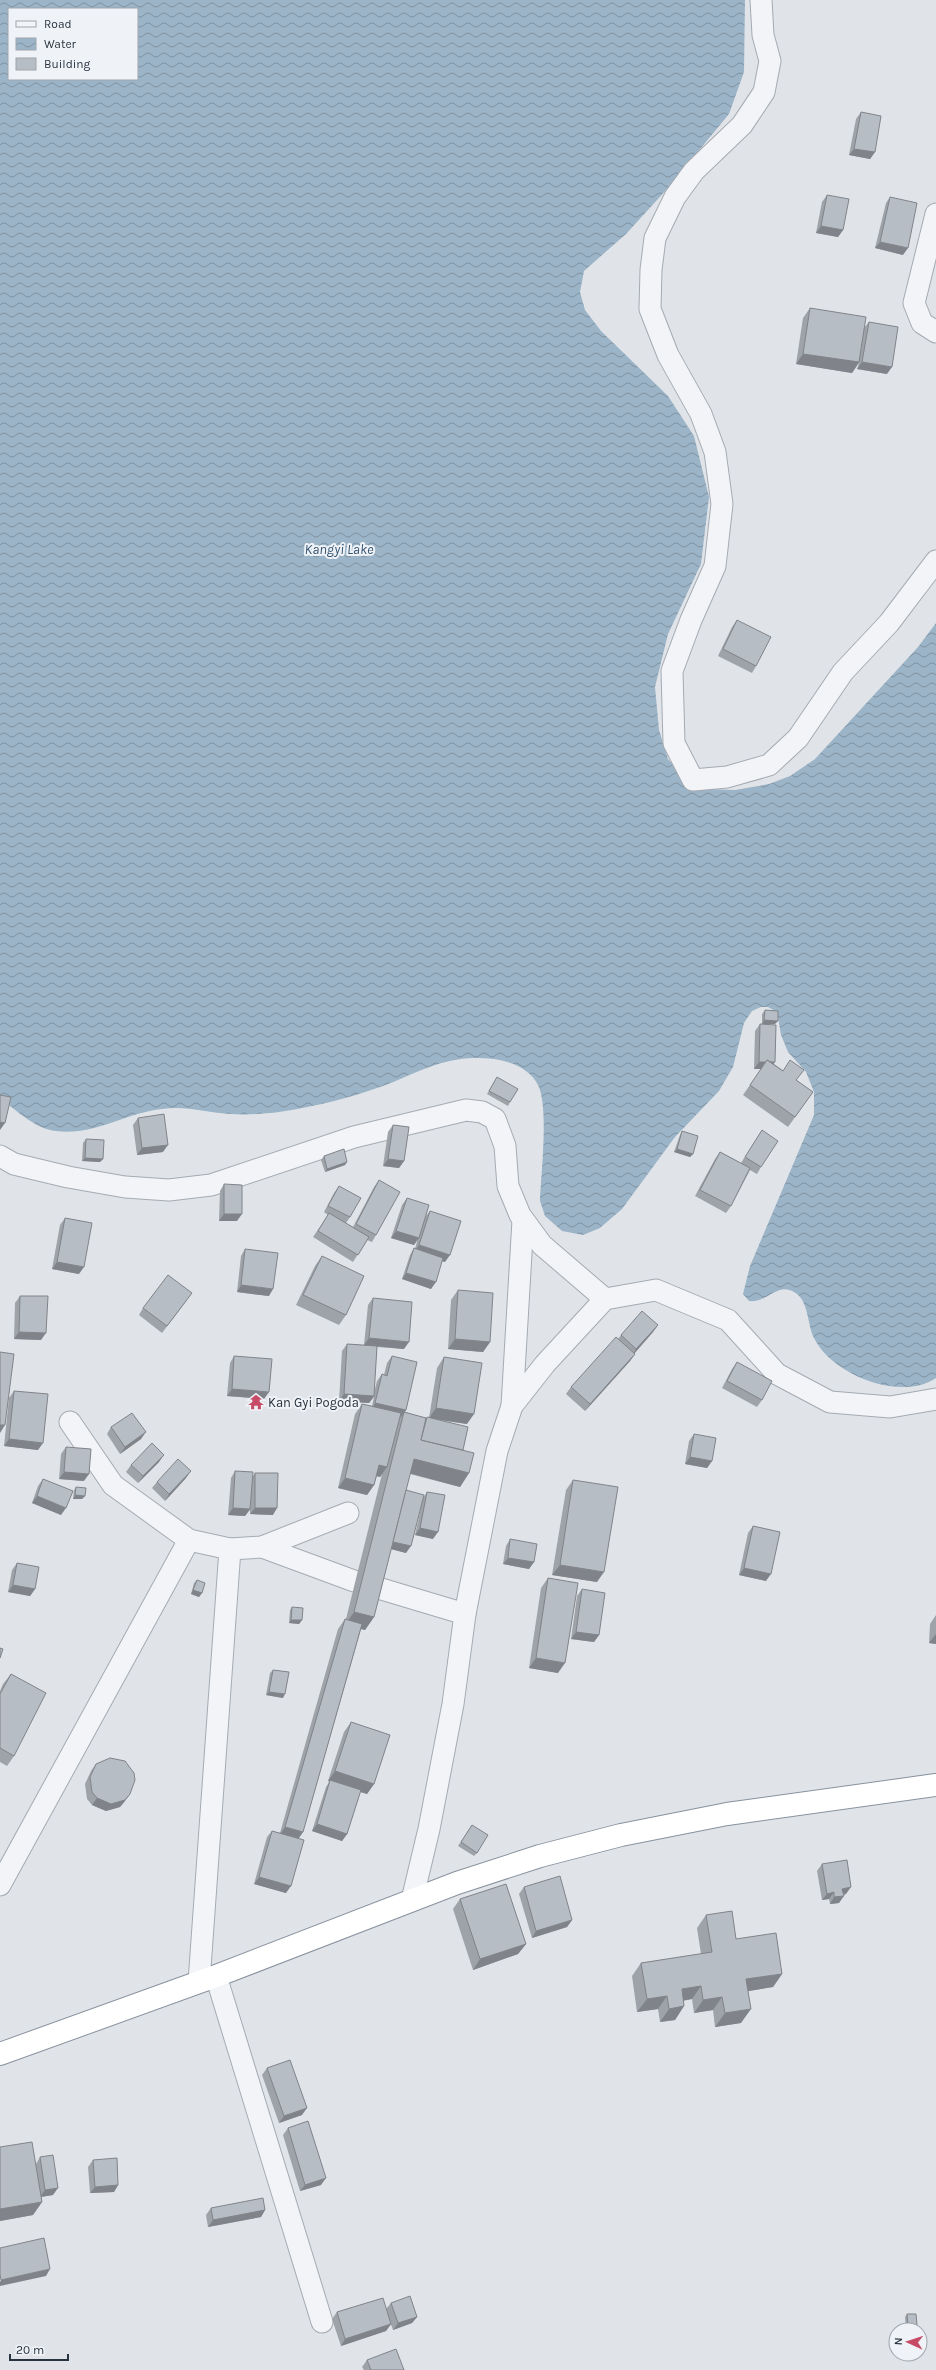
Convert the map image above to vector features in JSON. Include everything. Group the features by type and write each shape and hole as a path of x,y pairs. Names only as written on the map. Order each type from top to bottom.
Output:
{"highway":[{"path":"0,2054 207,1979 412,1900 540,1856 621,1834 727,1814 936,1786"}],"street":[{"path":"761,0 763,35 770,61 764,92 742,125 694,171 675,197 656,238 651,270 650,308 668,355 701,414 715,452 722,504 715,566 691,620 672,671 674,743 693,780 727,777 769,765 798,738 843,672 889,623 936,560"},
{"path":"936,214 914,303 922,323 936,332"},
{"path":"0,1156 14,1164 68,1177 125,1187 169,1190 211,1185 354,1137 466,1110 482,1112 495,1119 498,1125 505,1146 508,1186 523,1220 542,1245 605,1298"},
{"path":"412,1900 429,1829 453,1704 465,1614 497,1451 512,1406 523,1220"},
{"path":"512,1406 545,1364 605,1298 656,1290 728,1320 777,1374 830,1402 890,1407 936,1398"},
{"path":"70,1422 113,1485 189,1540 230,1549 262,1547 348,1513"},
{"path":"0,1885 189,1540"},
{"path":"262,1547 354,1581"},
{"path":"230,1549 207,1979 322,2322"},
{"path":"378,1588 465,1614"}],"water":[{"name":"Kangyi Lake","path":"0,0 745,0 744,72 729,114 668,188 626,234 584,271 580,292 585,310 601,331 668,396 694,436 709,497 701,564 668,634 655,687 659,730 668,759 684,777 706,789 735,790 769,784 790,776 815,759 918,647 936,623 936,1378 921,1385 905,1387 887,1386 869,1381 851,1373 836,1363 823,1351 814,1338 805,1306 799,1296 794,1292 782,1289 756,1301 749,1301 743,1294 750,1266 814,1115 814,1092 806,1072 788,1052 781,1035 777,1012 768,1007 761,1007 752,1011 744,1023 733,1067 719,1091 675,1137 622,1209 600,1228 583,1235 562,1231 545,1216 540,1201 544,1124 541,1095 538,1085 532,1076 515,1065 504,1061 471,1058 441,1063 383,1086 358,1094 318,1105 279,1112 243,1114 171,1108 148,1111 96,1127 70,1132 48,1130 26,1118 0,1098"}],"building":[{"path":"861,112 881,116 875,152 854,149"},
{"path":"827,195 849,199 843,230 821,226"},
{"path":"890,197 917,203 908,248 880,242"},
{"path":"810,308 866,317 859,362 803,354"},
{"path":"869,322 898,327 892,367 862,362"},
{"path":"737,620 771,637 756,666 723,649"},
{"path":"765,1010 778,1011 778,1021 764,1020"},
{"path":"760,1024 776,1025 775,1062 767,1060 766,1062 759,1062"},
{"path":"767,1060 783,1071 790,1060 804,1070 796,1080 813,1092 795,1117 750,1085"},
{"path":"497,1077 518,1089 510,1102 489,1091"},
{"path":"0,1095 11,1097 5,1123 0,1122"},
{"path":"164,1114 168,1145 142,1148 138,1118"},
{"path":"393,1125 409,1127 404,1161 388,1159"},
{"path":"762,1130 778,1141 761,1167 745,1157"},
{"path":"682,1131 698,1136 693,1154 677,1149"},
{"path":"86,1139 104,1140 103,1159 85,1158"},
{"path":"344,1149 347,1162 327,1169 324,1156"},
{"path":"720,1152 750,1168 731,1206 700,1190"},
{"path":"379,1180 400,1192 376,1235 356,1224"},
{"path":"224,1184 242,1185 242,1214 224,1214"},
{"path":"339,1186 361,1198 350,1217 328,1206"},
{"path":"407,1198 429,1205 419,1238 396,1231"},
{"path":"430,1211 461,1221 450,1255 419,1245"},
{"path":"329,1213 369,1237 358,1255 318,1231"},
{"path":"65,1218 92,1223 84,1267 57,1262"},
{"path":"414,1248 443,1258 436,1282 406,1273"},
{"path":"245,1249 278,1253 273,1289 241,1285"},
{"path":"322,1256 364,1276 346,1315 303,1295"},
{"path":"168,1275 192,1293 167,1326 143,1308"},
{"path":"458,1290 493,1293 490,1342 455,1339"},
{"path":"20,1296 48,1296 46,1333 19,1332"},
{"path":"373,1298 412,1302 409,1342 369,1338"},
{"path":"642,1311 658,1325 636,1349 621,1335"},
{"path":"616,1337 635,1354 590,1404 571,1387"},
{"path":"347,1344 377,1346 374,1396 344,1394"},
{"path":"0,1352 14,1354 5,1425 0,1425"},
{"path":"234,1356 272,1359 269,1392 232,1389"},
{"path":"392,1356 417,1362 406,1410 375,1403 382,1374 387,1376"},
{"path":"444,1357 482,1363 474,1414 436,1408"},
{"path":"737,1362 772,1381 762,1400 727,1381"},
{"path":"14,1391 48,1394 43,1443 9,1439"},
{"path":"362,1404 401,1413 387,1467 379,1465 374,1485 345,1478"},
{"path":"404,1412 426,1418 421,1440 474,1453 469,1473 414,1459 374,1617 354,1612"},
{"path":"132,1413 146,1432 125,1447 111,1427"},
{"path":"427,1417 468,1427 463,1450 421,1440"},
{"path":"694,1434 716,1438 712,1461 690,1457"},
{"path":"152,1443 164,1455 143,1476 131,1465"},
{"path":"66,1447 91,1449 89,1474 64,1472"},
{"path":"178,1459 191,1471 169,1494 157,1482"},
{"path":"235,1471 253,1472 250,1509 233,1508"},
{"path":"255,1473 278,1473 277,1508 255,1508"},
{"path":"43,1479 73,1491 66,1508 37,1496"},
{"path":"573,1480 618,1487 604,1572 560,1565"},
{"path":"76,1487 86,1488 85,1496 75,1495"},
{"path":"406,1490 424,1495 411,1546 393,1542"},
{"path":"427,1492 445,1495 438,1532 420,1528"},
{"path":"753,1526 780,1532 771,1574 744,1568"},
{"path":"510,1539 537,1544 534,1562 508,1558"},
{"path":"17,1563 39,1567 35,1589 13,1585"},
{"path":"548,1578 578,1583 565,1663 536,1658"},
{"path":"197,1580 205,1583 202,1593 193,1590"},
{"path":"582,1589 605,1593 599,1635 576,1632"},
{"path":"292,1607 303,1608 302,1620 291,1620"},
{"path":"345,1619 362,1624 303,1832 285,1827"},
{"path":"0,1648 3,1649 0,1658"},
{"path":"273,1670 289,1672 285,1694 269,1692"},
{"path":"11,1674 46,1693 14,1756 0,1748 0,1694"},
{"path":"351,1722 390,1735 374,1784 335,1771"},
{"path":"110,1758 125,1761 134,1773 135,1780 130,1794 125,1800 111,1804 97,1798 92,1792 90,1777 96,1764"},
{"path":"330,1780 361,1790 347,1834 317,1824"},
{"path":"472,1825 488,1835 477,1853 461,1842"},
{"path":"272,1831 304,1840 291,1886 259,1877"},
{"path":"847,1860 851,1887 842,1889 844,1896 834,1897 834,1892 827,1894 822,1864"},
{"path":"560,1876 572,1920 536,1931 524,1887"},
{"path":"506,1884 526,1944 480,1959 460,1899"},
{"path":"732,1911 736,1939 776,1933 782,1974 746,1979 751,2009 725,2013 722,1997 703,2000 701,1986 682,1989 684,2006 669,2009 667,1996 647,1999 641,1963 712,1952 706,1915"},
{"path":"290,2060 307,2108 284,2116 267,2068"},
{"path":"308,2121 326,2178 305,2185 288,2128"},
{"path":"32,2142 42,2202 0,2209 0,2147"},
{"path":"53,2155 58,2188 45,2190 40,2157"},
{"path":"117,2158 118,2185 95,2187 93,2160"},
{"path":"263,2198 265,2210 213,2220 211,2208"},
{"path":"44,2238 50,2269 1,2280 0,2248"},
{"path":"410,2296 417,2317 398,2323 391,2303"},
{"path":"383,2298 391,2324 345,2339 337,2312"},
{"path":"907,2314 916,2314 917,2322 908,2322"},
{"path":"396,2349 404,2370 371,2370 367,2360"}],"place":[{"name":"Kan Gyi Pogoda","path":"256,1402"}]}
